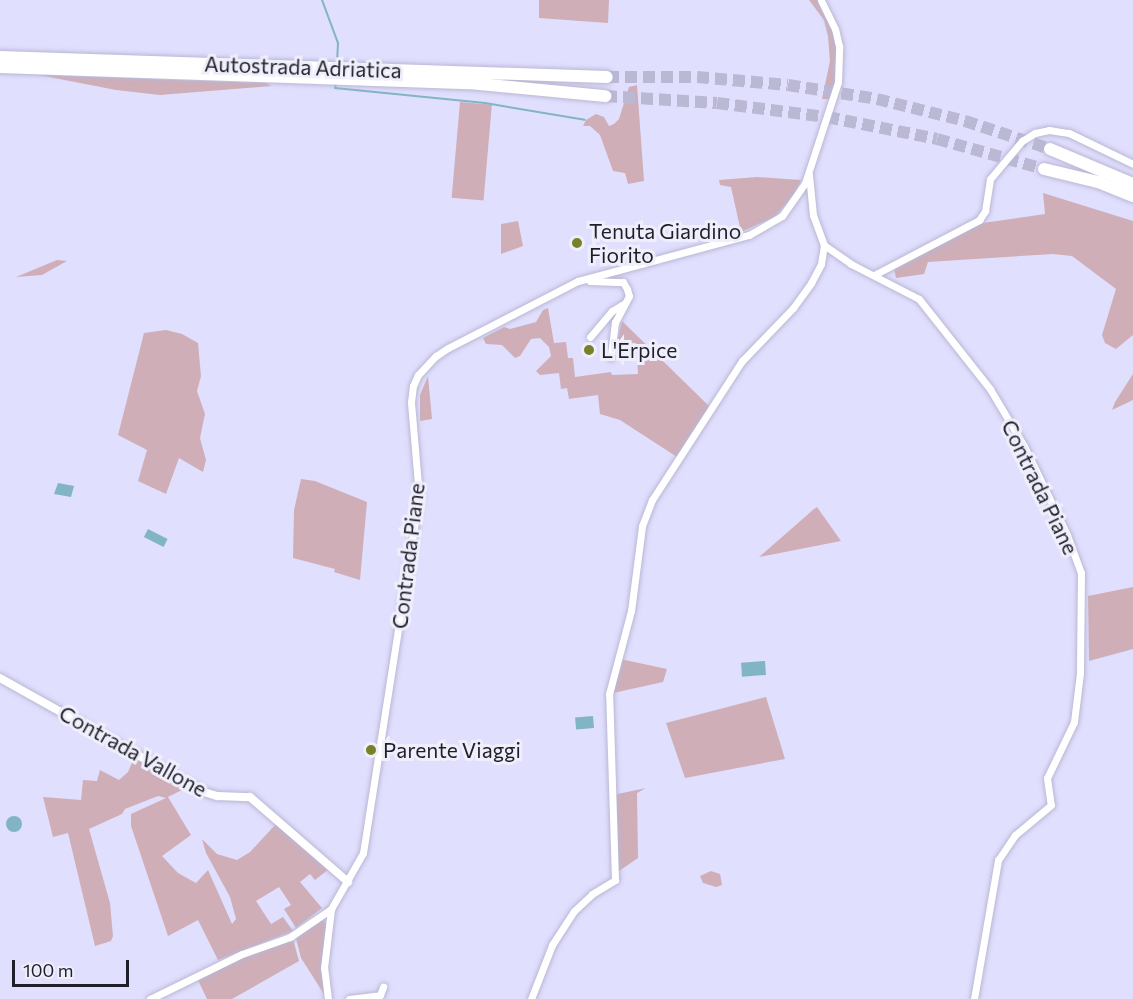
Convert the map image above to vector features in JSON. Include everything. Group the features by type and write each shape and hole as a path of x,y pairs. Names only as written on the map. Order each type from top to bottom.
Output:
{"highway":[{"name":"Autostrada Adriatica","path":"0,57 50,64 469,83 605,96"},
{"name":"Autostrada Adriatica","path":"0,67 50,64 607,77"},
{"path":"1050,150 1133,184"},
{"path":"1044,169 1098,182 1133,196"}],"street":[{"name":"Contrada Piane","path":"328,999 324,968 332,909 363,853 419,496 411,402 413,386 418,375 436,356 578,281 755,233 776,221 791,207 808,174 840,73 835,29 821,0"},
{"path":"874,274 979,220 985,211 990,179 1022,141 1035,133 1049,130 1069,133 1133,164"},
{"name":"Contrada Piane","path":"808,174 813,215 824,245 851,264 919,298 990,388 1024,446 1067,535 1081,573 1080,667 1074,722 1047,778 1052,805 1015,835 998,860 974,999"},
{"path":"531,999 552,945 574,911 592,894 615,880 609,694 631,611 642,526 651,500 742,361 793,308 811,283 821,264 824,245"},
{"path":"578,281 623,282 629,296 615,322 611,357"},
{"path":"590,337 612,311 623,304"},
{"name":"Contrada Vallone","path":"0,678 204,792 217,796 250,797 348,882"},
{"path":"150,999 242,954 290,938 332,909"},
{"path":"349,999 380,995 383,987"}],"shaded area":[{"path":"539,0 609,0 608,23 539,18"},
{"path":"809,0 818,0 831,23 838,46 839,68 831,99 822,99 830,61 828,36 824,20"},
{"path":"39,75 266,83 271,86 160,95 116,90"},
{"path":"637,85 644,181 628,184 625,173 613,171 600,135 590,126 583,126 586,120 596,114 604,117 609,126 614,124 619,119 629,87"},
{"path":"460,102 492,105 484,200 452,198"},
{"path":"757,177 801,180 794,196 774,217 741,232 731,187 720,185 719,180"},
{"path":"1043,193 1133,221 1133,335 1116,349 1105,343 1102,335 1116,289 1072,256 1053,254 928,262 924,274 896,278 894,268 949,237 983,223 1045,214"},
{"path":"518,221 523,246 501,254 501,224"},
{"path":"57,260 67,261 42,275 16,277"},
{"path":"548,308 554,343 566,342 568,358 573,358 575,377 611,372 612,375 638,374 636,343 617,342 622,321 710,407 677,457 620,420 600,414 598,395 569,399 567,388 561,389 559,373 540,375 536,371 551,356 549,347 540,338 531,339 520,356 515,358 502,345 486,344 483,338 504,327 510,329 536,322 543,310"},
{"path":"166,330 182,334 198,343 201,376 197,391 205,414 200,438 206,460 203,472 179,458 166,494 138,481 147,450 118,435 144,333"},
{"path":"1133,374 1133,400 1112,410 1115,402"},
{"path":"428,376 432,419 420,421 420,395"},
{"path":"301,479 315,481 367,502 360,580 334,572 335,569 293,558 294,510"},
{"path":"817,507 841,541 759,557 814,509"},
{"path":"1133,587 1133,649 1089,661 1088,596"},
{"path":"620,659 667,669 663,682 613,693"},
{"path":"766,697 785,759 685,778 666,723"},
{"path":"135,756 190,786 168,797 191,835 162,856 178,873 196,883 208,870 232,924 236,919 230,897 206,853 202,839 217,854 237,860 250,852 276,824 329,869 315,880 310,874 300,882 322,908 296,928 284,909 291,905 279,887 256,901 271,924 283,917 293,931 218,960 198,920 168,936 131,826 131,814 166,798 158,796 125,809 122,814 89,829 110,903 113,936 111,941 95,946 68,833 53,837 43,797 81,800 83,780 97,781 100,770 119,780 128,772"},
{"path":"646,788 637,793 638,858 616,873 613,795"},
{"path":"711,871 720,874 722,885 716,887 703,883 700,876"},
{"path":"320,918 326,923 326,993 324,994 301,958 296,938"},
{"path":"293,939 299,961 232,999 207,999 197,978 236,959"}],"water":[{"path":"58,483 74,486 71,497 54,494"},
{"path":"148,529 168,539 164,547 144,537"},
{"path":"765,661 766,675 742,677 741,663"},
{"path":"593,716 594,728 576,730 575,718"},
{"path":"14,816 20,818 22,824 20,830 14,832 8,830 6,824 8,818"}],"waterway":[{"path":"322,0 338,43 337,63"},
{"path":"336,84 335,88 485,103 585,120"}],"tunnel":[{"path":"607,77 697,77 788,85 877,99 965,121 1050,149"},
{"path":"605,96 717,103 827,117 937,139 1044,169"}],"place":[{"name":"Tenuta Giardino Fiorito","path":"577,243"},
{"name":"L'Erpice","path":"589,350"},
{"name":"Parente Viaggi","path":"371,750"}]}
